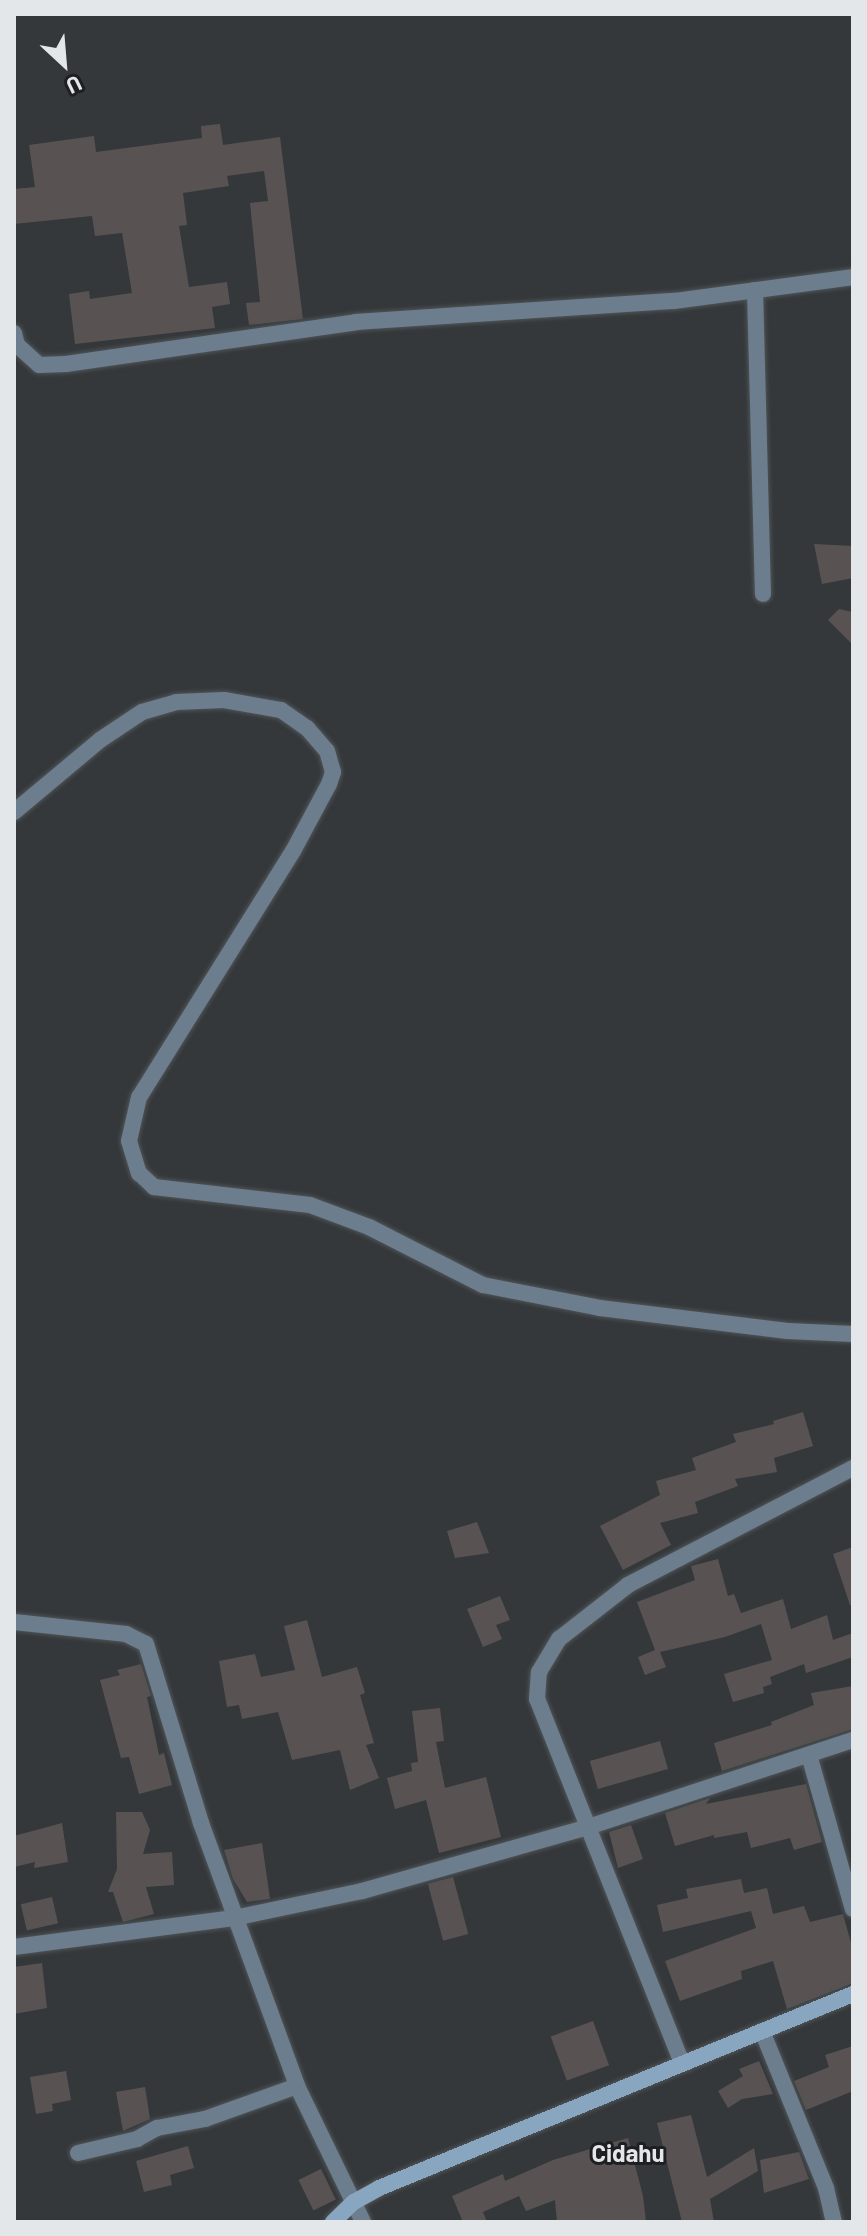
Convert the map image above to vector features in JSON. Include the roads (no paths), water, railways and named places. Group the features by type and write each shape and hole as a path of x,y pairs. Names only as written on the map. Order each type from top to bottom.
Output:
{"main road":[{"path":"333,2222 354,2202 379,2188 853,1994"}],"street":[{"path":"14,333 17,345 39,365 66,364 356,322 674,301 853,277"},
{"path":"755,290 763,594"},
{"path":"14,812 100,740 142,712 176,702 224,700 281,710 307,728 327,751 333,772 322,797 261,903 139,1097 129,1141 139,1173 154,1187 310,1205 369,1227 483,1285 615,1310 788,1331 853,1334"},
{"path":"682,2063 537,1699 539,1672 551,1648 591,1611 628,1585 853,1468"},
{"path":"14,1622 126,1634 146,1644 234,1918 297,2086 363,2222"},
{"path":"14,1947 234,1918 362,1891 588,1827 853,1740"},
{"path":"809,1755 853,1909"},
{"path":"762,2031 826,2188 834,2222"},
{"path":"78,2153 137,2139 157,2128 205,2119 297,2086"}],"district":[{"name":"Cidahu","path":"628,2153"}]}
